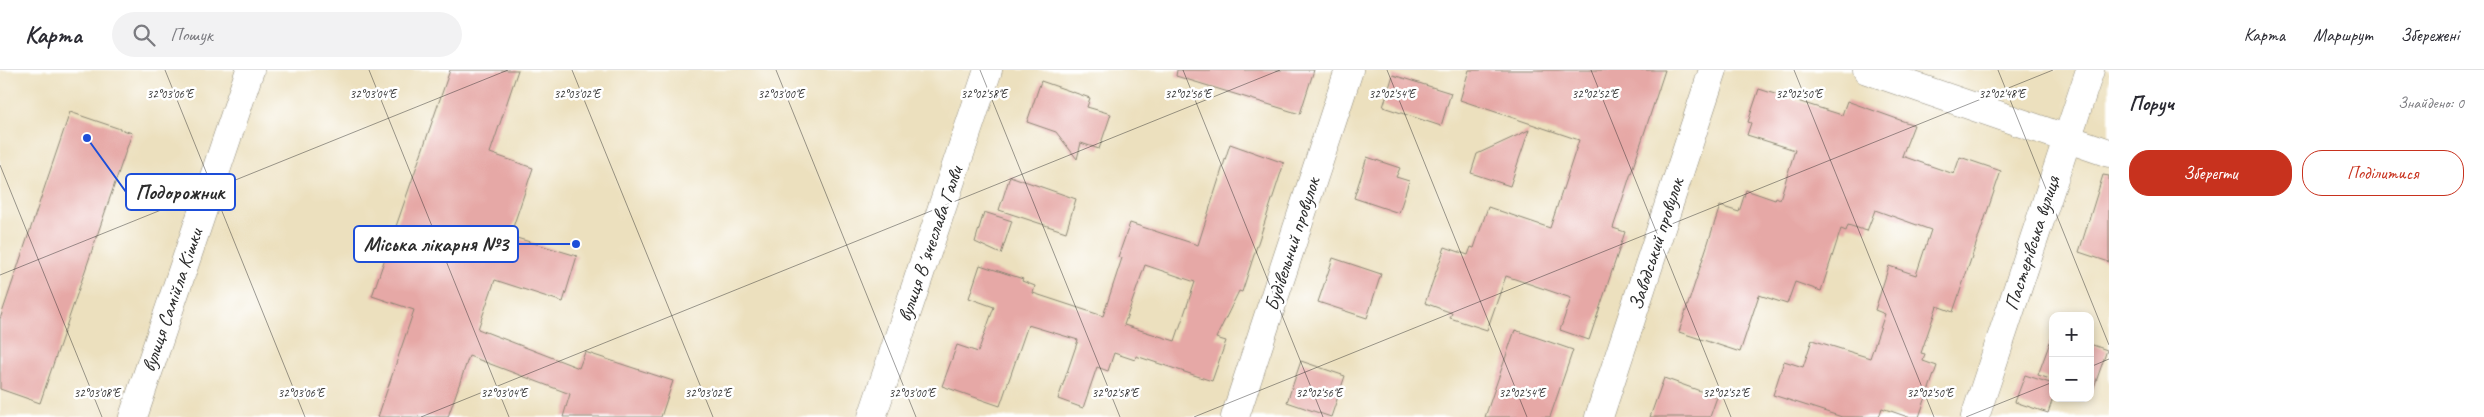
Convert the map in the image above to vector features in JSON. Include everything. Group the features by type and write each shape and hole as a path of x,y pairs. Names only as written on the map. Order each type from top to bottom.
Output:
{"street":[{"name":"вулиця Самійла Кішки","path":"133,417 250,70"},
{"name":"вулиця Вʼячеслава Галви","path":"872,417 988,70"},
{"name":"Будівельний провулок","path":"1235,417 1349,70"},
{"name":"Заводський провулок","path":"1599,417 1714,70"},
{"path":"1866,70 2066,140 2109,153"},
{"name":"Пастерівська вулиця","path":"1976,417 2090,70"}],"building":[{"path":"450,70 518,70 490,153 533,168 510,236 577,256 563,302 495,280 478,329 579,368 585,352 673,381 661,417 563,417 570,394 469,356 448,417 378,417 414,310 372,296"},
{"path":"1177,70 1314,70 1300,114 1176,76"},
{"path":"1469,70 1665,70 1613,228 1625,232 1589,340 1560,330 1571,298 1506,276 1487,330 1450,318 1452,313 1425,303 1445,247 1468,255 1471,247 1474,248 1488,207 1550,228 1579,140 1460,100"},
{"path":"1393,75 1451,93 1441,126 1383,107"},
{"path":"1041,81 1090,98 1087,107 1111,114 1099,149 1081,143 1077,159 1056,132 1027,122"},
{"path":"1759,89 1842,115 1847,101 1914,125 1902,156 1954,174 1960,157 2001,171 1953,312 1937,306 1921,353 1925,354 1923,361 1937,366 1919,417 1908,417 1882,408 1879,417 1842,417 1773,395 1784,361 1803,367 1812,340 1870,358 1885,314 1875,310 1889,266 1916,275 1931,230 1875,210 1867,231 1848,225 1846,231 1841,229 1821,291 1795,282 1787,304 1759,295 1740,352 1679,332 1720,206 1739,212 1746,190 1775,200 1776,197 1780,199 1795,150 1747,135 1751,123 1748,122"},
{"path":"70,112 132,133 40,403 0,389 0,319"},
{"path":"1529,130 1510,186 1471,173 1477,154"},
{"path":"1230,144 1284,163 1242,292 1239,291 1216,338 1226,341 1212,381 1136,356 1135,360 1114,353 1108,371 1097,367 1083,408 1058,399 1078,340 1028,325 1000,406 942,386 957,345 978,352 994,307 969,298 980,265 1023,279 1022,281 1035,286 1033,293 1103,316 1122,258 1118,257 1130,223 1198,245","holes":["1145,265 1195,282 1175,341 1124,325"]},
{"path":"1367,157 1400,168 1396,177 1409,181 1399,213 1354,198"},
{"path":"2103,175 2109,176 2109,262 2079,252"},
{"path":"1010,176 1076,199 1066,232 999,210"},
{"path":"984,212 1012,221 1001,254 975,242"},
{"path":"1333,258 1381,274 1367,318 1318,302"},
{"path":"1515,330 1573,350 1550,417 1485,417"},
{"path":"2049,345 2049,379 2038,375"},
{"path":"2094,345 2107,350 2094,387"},
{"path":"1301,361 1345,376 1331,417 1287,402"},
{"path":"2025,375 2049,383 2049,402 2052,402 2048,413 2015,402"},
{"path":"1664,378 1717,397 1710,417 1650,417"}],"place":[{"name":"Подорожник","path":"87,138"},
{"name":"Міська лікарня №3","path":"576,244"}]}
